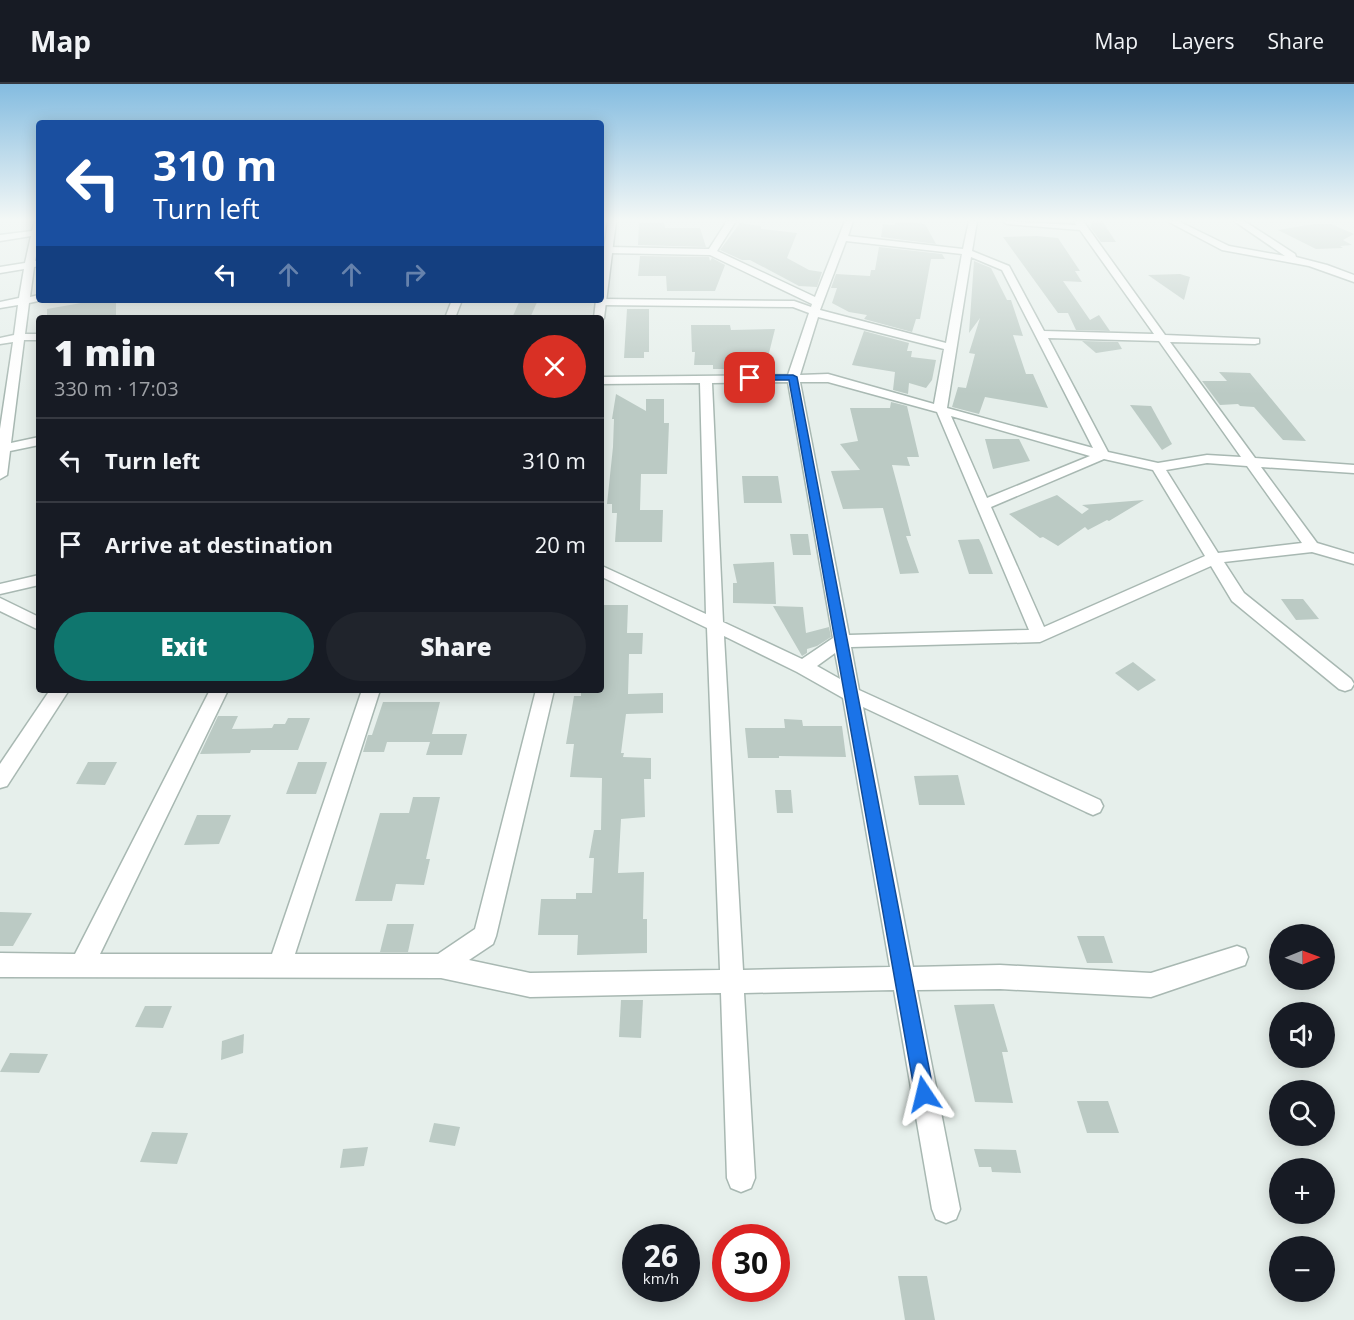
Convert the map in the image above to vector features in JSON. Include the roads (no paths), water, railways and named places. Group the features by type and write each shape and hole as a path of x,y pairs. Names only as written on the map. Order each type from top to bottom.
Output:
{"street":[{"path":"0,475 6,394 20,337 30,279"},
{"path":"763,279 816,306 825,316 949,347"},
{"path":"827,279 793,377 946,1209"},
{"path":"962,279 940,405 1040,636"},
{"path":"1011,279 1103,454"},
{"path":"1119,279 1312,547"},
{"path":"0,304 36,298"},
{"path":"604,302 816,306"},
{"path":"1039,334 1255,341"},
{"path":"0,341 36,337"},
{"path":"706,378 715,625 741,1178"},
{"path":"604,380 828,378 942,411 1158,467 1207,459 1354,469"},
{"path":"2,449 36,442"},
{"path":"983,505 1103,454"},
{"path":"1158,467 1238,597 1345,684"},
{"path":"803,667 841,641 1040,636 1215,558 1312,547 1354,559"},
{"path":"604,572 803,667 851,694 1093,806"},
{"path":"0,590 36,581"},
{"path":"0,604 36,622"},
{"path":"4,769 58,693"},
{"path":"82,965 218,693"},
{"path":"280,965 370,693"},
{"path":"441,966 485,936 544,693"},
{"path":"0,965 441,966 530,985 1000,977 1150,985 1238,957"}]}
